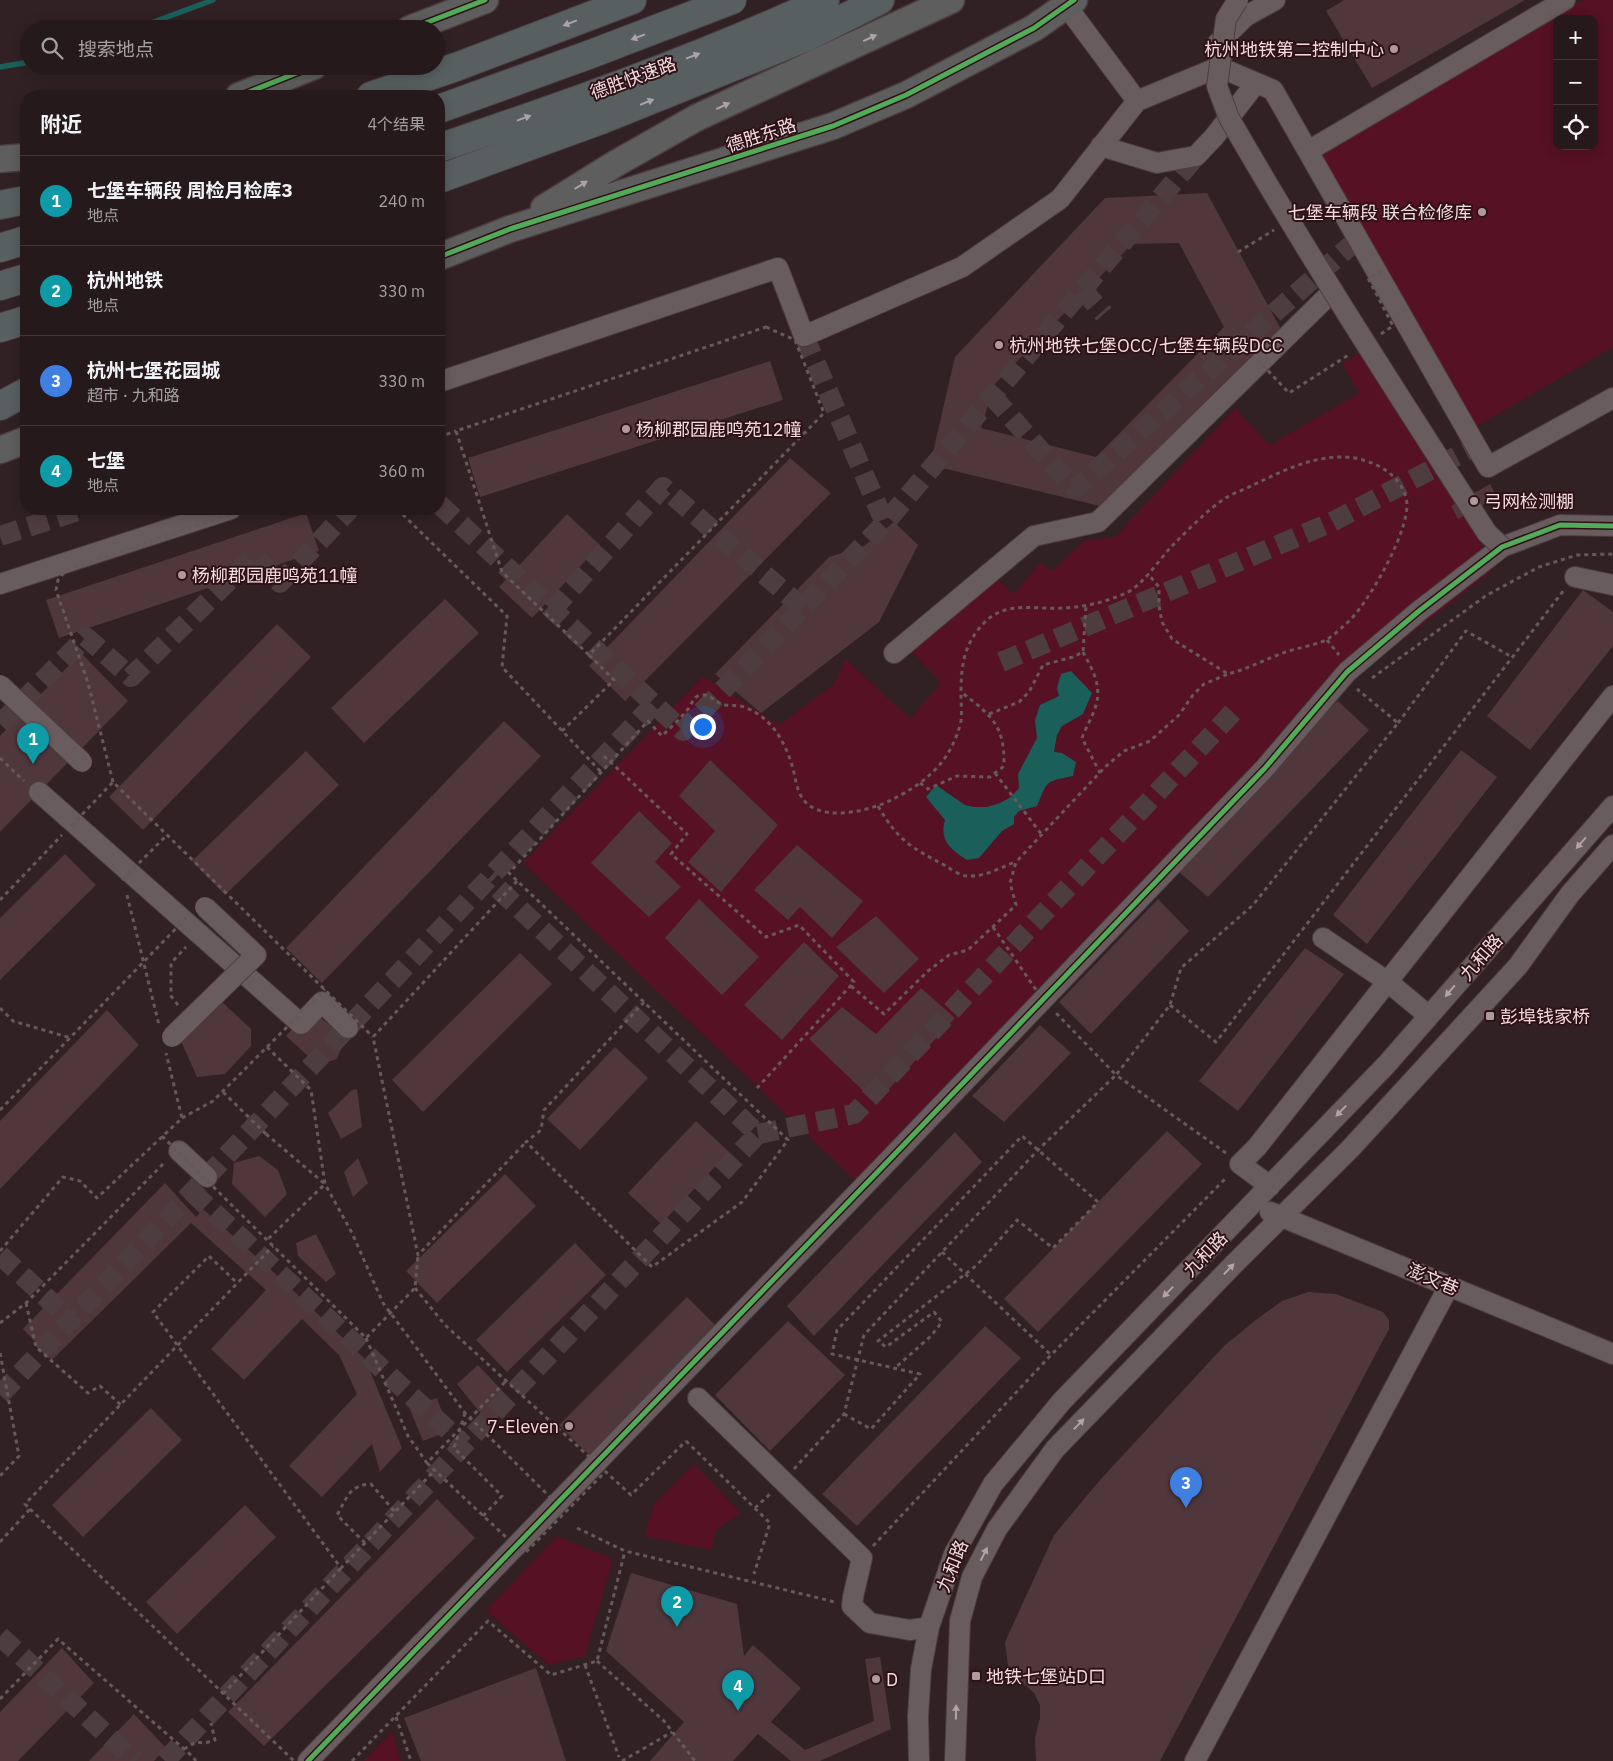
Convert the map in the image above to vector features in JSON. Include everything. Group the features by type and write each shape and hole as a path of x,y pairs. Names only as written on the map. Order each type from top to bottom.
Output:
{"highway":[{"path":"445,71 632,0"},
{"name":"德胜快速路","path":"445,107 732,0"},
{"name":"德胜快速路","path":"445,146 718,46 783,20 825,0"},
{"path":"445,177 602,120 807,38 880,0"},
{"path":"389,90 433,75"},
{"path":"445,194 602,120"},
{"path":"0,204 20,201"},
{"path":"0,248 20,242"},
{"path":"0,286 20,280"},
{"path":"0,328 20,322"},
{"path":"0,406 20,395"}],"main road":[{"path":"433,20 485,0"},
{"path":"510,229 696,118 951,0"},
{"name":"德胜东路","path":"445,255 510,229 834,126 915,90 1034,28 1067,2"},
{"path":"254,90 292,75"},
{"path":"0,159 20,157"},
{"path":"0,450 20,442"}],"street":[{"path":"1238,0 1226,19 1218,86 1229,118 1333,291 1487,533 1502,547"},
{"path":"1219,67 1217,44 1246,16 1276,0"},
{"path":"1308,152 1565,0"},
{"path":"1067,2 1138,101"},
{"path":"445,380 778,268 804,336 962,267 1060,199 1138,101 1219,67 1273,90 1488,466 1613,398"},
{"path":"1102,146 1157,163 1196,156 1214,137 1256,83"},
{"path":"894,653 1034,536 1098,522 1333,291"},
{"path":"0,584 213,515"},
{"path":"308,1761 515,1546 557,1504 600,1468 1265,768 1346,672 1419,610 1502,547 1560,525 1613,526"},
{"path":"1575,577 1613,585"},
{"path":"0,685 82,762"},
{"path":"1270,1186 1240,1164 1258,1147 1613,696"},
{"path":"39,792 301,1024 322,1002 348,1028"},
{"name":"九和路","path":"919,1761 918,1716 922,1669 929,1627 954,1554 993,1484 1062,1401 1386,1064 1613,806"},
{"name":"九和路","path":"955,1761 960,1622 972,1577 997,1530 1055,1449 1350,1149 1518,966 1570,894 1613,845"},
{"path":"165,1036 189,1021 256,954 204,902"},
{"path":"1323,938 1388,982 1428,1016"},
{"path":"246,964 290,1004"},
{"path":"174,1155 207,1177"},
{"name":"澎文巷","path":"1252,1204 1613,1354"},
{"path":"1195,1761 1449,1286"},
{"path":"698,1398 862,1558 852,1606 870,1623 910,1630 929,1627"}],"path":[{"path":"1238,252 1290,220"},
{"path":"1377,337 1392,326 1368,278 1385,270"},
{"path":"445,435 766,327 795,340 824,413 589,655"},
{"path":"1258,359 1289,393 1353,352"},
{"path":"456,431 502,572 614,680 562,731"},
{"path":"526,1142 652,1267 742,1202 788,1140 509,872 648,721 662,736 688,709 696,697 703,695 709,696 722,705 743,707 757,714 775,729 783,742 803,800 812,807 826,812 845,813 872,809 878,806 899,796 937,770 951,748 961,719 962,661 968,645 983,623 996,614 1008,608 1062,608 1094,605 1129,592 1137,586 1190,529 1225,499 1298,464 1338,457 1362,459 1384,469 1398,483 1407,499 1406,521 1400,537 1370,595 1350,620 1327,640 1282,654 1246,670 1228,674 1204,684 1193,695 1179,716 1150,741 1124,751 1100,772 1016,862 983,874 965,877 915,849 899,837 878,806"},
{"path":"113,782 88,683 56,590 58,580 66,570 229,515"},
{"path":"403,515 507,616 502,667 600,772"},
{"path":"1350,694 1487,595 1539,567 1577,555 1613,554"},
{"path":"1148,574 1159,587 1158,606 1162,622 1172,639 1228,674"},
{"path":"1170,1005 1216,1042 1512,656 1575,577"},
{"path":"1086,606 1083,652 1095,675 1098,691 1096,705 1082,738 1100,772"},
{"path":"783,1481 844,1414 864,1335 1038,1150 1116,1075 1170,1005 1181,968 1253,906 1398,723 1466,631 1512,656"},
{"path":"989,714 1019,702 1029,692 1043,665 1073,657 1083,652"},
{"path":"1357,689 1398,723"},
{"path":"920,783 928,789 957,776 990,777 1004,766 1002,739 995,722 989,714 961,692"},
{"path":"604,756 687,834 671,854 766,936 799,925 854,982 758,1088"},
{"path":"995,773 1042,835"},
{"path":"0,900 72,826 78,832"},
{"path":"122,880 167,835"},
{"path":"851,986 884,1014 928,971 949,955 968,950 1016,906 1010,883 1016,862"},
{"path":"120,874 124,884"},
{"path":"366,1338 415,1288 418,1255 373,1037 518,881"},
{"path":"0,1110 204,902 218,885"},
{"path":"127,893 144,963 165,1036 182,1118"},
{"path":"179,926 182,932"},
{"path":"862,1558 1051,1354 1240,1164 1116,1075 1043,1000 993,927"},
{"path":"189,1021 171,996 171,963 190,943"},
{"path":"0,1251 63,1177 80,1180 98,1198 182,1118 213,1101 223,1092 325,989"},
{"path":"418,1255 526,1142 541,1130 544,1110 644,1002"},
{"path":"0,1008 13,1021 71,1038"},
{"path":"267,1047 311,1090 325,1184 352,1233 383,1303 465,1413 557,1504"},
{"path":"223,1092 266,1134 325,1184"},
{"path":"162,1136 366,1338 408,1436 427,1463 524,1554 600,1468"},
{"path":"844,1414 871,1430 920,1374 832,1354 837,1330 1022,1136 1098,1202 1053,1248 1017,1220 976,1265 878,1341 886,1348 934,1312 942,1322 930,1336 894,1368"},
{"path":"0,1322 26,1303 174,1155"},
{"path":"267,1240 325,1184"},
{"path":"273,1246 25,1504 294,1761"},
{"path":"942,1252 1051,1354"},
{"path":"235,1281 210,1256 153,1312 341,1568"},
{"path":"415,1288 445,1325 631,1496 686,1441 770,1523 754,1574"},
{"path":"26,1303 36,1347 88,1393 100,1386 121,1405"},
{"path":"0,1353 19,1456 0,1476"},
{"path":"427,1463 506,1381"},
{"path":"465,1413 454,1448 502,1496 483,1516"},
{"path":"223,1694 435,1470"},
{"path":"365,1542 337,1515 352,1490 360,1484 371,1484 395,1512"},
{"path":"0,1542 30,1510"},
{"path":"577,1528 625,1552 852,1606"},
{"path":"597,1661 625,1552"},
{"path":"352,1761 488,1621 551,1675 597,1661"},
{"path":"0,1699 58,1639 196,1761"},
{"path":"597,1661 664,1721 695,1761"},
{"path":"585,1665 618,1758"},
{"path":"396,1716 410,1761"},
{"path":"184,1749 196,1742 205,1743 215,1740 211,1722"},
{"path":"622,1761 672,1732"}],"shaded area":[{"name":"七堡车辆段 联合检修库","path":"1584,0 1613,0 1613,347 1476,427 1317,153 1553,18 1553,150 1598,150 1598,15 1558,15"},
{"path":"1371,347 1495,569 1290,727 855,1180 523,863 703,676 779,725 833,685 846,659 910,719 941,683 912,652 994,576 1014,594 1040,562 1052,571 1085,540 1115,537 1235,408 1270,445 1359,393 1342,363"},
{"path":"694,1464 741,1513 716,1530 711,1550 644,1536 654,1504"},
{"path":"557,1536 613,1559 585,1656 549,1665 486,1611"},
{"path":"392,1731 401,1761 364,1761"}],"water":[{"path":"1071,671 1092,693 1083,714 1062,726 1057,735 1054,752 1062,753 1076,762 1073,776 1052,781 1048,784 1037,806 1019,811 1014,817 1014,824 1002,831 979,858 967,860 948,844 944,834 945,820 926,797 936,785 965,805 974,807 987,807 1011,797 1019,788 1018,774 1037,738 1035,720 1040,705 1059,696 1057,688 1061,674"}],"building":[{"name":"杭州地铁第二控制中心","path":"1344,0 1525,0 1372,88 1326,11"},
{"name":"杭州地铁七堡OCC/七堡车辆段DCC","path":"1207,193 1283,333 1112,509 930,465 955,357 1105,198","holes":["1179,243 1224,327 1096,457 981,428 994,385 1132,244"]},
{"name":"杨柳郡园鹿鸣苑12幢","path":"770,361 783,400 480,497 468,458"},
{"path":"790,458 831,493 625,701 589,666"},
{"name":"弓网检测棚","path":"1490,484 1497,497 1458,519 1451,506"},
{"path":"567,514 600,545 532,618 499,587"},
{"name":"杨柳郡园鹿鸣苑11幢","path":"300,515 307,515 319,551 59,638 46,600"},
{"path":"894,522 918,545 879,622 761,713 715,674 829,557 864,546"},
{"path":"1583,590 1613,612 1613,646 1530,750 1487,716"},
{"path":"445,599 479,633 364,743 331,708"},
{"path":"277,624 311,657 143,830 109,797"},
{"path":"81,653 128,701 0,832 0,736"},
{"path":"1338,701 1369,730 1208,897 1179,872"},
{"path":"504,721 541,756 322,983 286,948"},
{"path":"1461,750 1497,777 1367,944 1333,915"},
{"path":"306,751 339,785 225,895 192,861"},
{"path":"710,760 778,825 721,892 688,862 715,831 679,796"},
{"path":"639,811 672,843 655,862 681,887 649,917 591,863"},
{"path":"797,845 863,901 832,938 800,907 788,920 754,890"},
{"path":"65,854 96,885 0,980 0,918"},
{"path":"699,899 759,957 722,995 665,938"},
{"path":"1158,899 1189,931 1091,1034 1059,1002"},
{"path":"876,916 919,959 884,993 836,947"},
{"path":"804,942 839,976 782,1040 744,1005"},
{"path":"1305,948 1344,974 1238,1111 1199,1081"},
{"path":"520,953 552,984 423,1112 392,1080"},
{"path":"921,988 955,1018 876,1103 809,1039 842,1007 876,1034"},
{"path":"221,1001 251,1029 251,1046 225,1074 197,1077 181,1041"},
{"path":"310,1009 345,1038 337,1059 318,1065 286,1036"},
{"path":"107,1010 139,1045 0,1189 0,1121"},
{"path":"1040,1025 1071,1053 1004,1122 972,1096"},
{"path":"615,1047 648,1078 580,1150 547,1119"},
{"path":"357,1089 362,1127 341,1139 328,1113 352,1090"},
{"path":"696,1121 729,1152 661,1224 628,1193"},
{"path":"1167,1131 1202,1164 1038,1332 1004,1299"},
{"path":"955,1132 982,1162 814,1336 787,1306"},
{"path":"259,1156 278,1170 287,1194 265,1217 232,1184 234,1163"},
{"path":"358,1158 368,1183 353,1197 344,1172"},
{"path":"505,1174 536,1206 437,1303 406,1271"},
{"path":"165,1183 196,1217 203,1209 279,1277 365,1359 402,1448 380,1472 372,1444 322,1497 289,1466 357,1394 339,1355 302,1319 244,1380 211,1349 266,1290 191,1223 52,1360 23,1329"},
{"path":"316,1234 336,1274 326,1282 298,1256 296,1243"},
{"path":"575,1243 606,1275 507,1372 476,1340"},
{"path":"1308,1292 1336,1294 1383,1312 1389,1320 1389,1329 1160,1761 1036,1761 1035,1737 1040,1718 1040,1705 1034,1693 1014,1675 1008,1666 1005,1642 1054,1535 1100,1480 1224,1346 1282,1301"},
{"path":"687,1297 719,1329 590,1456 559,1425"},
{"path":"788,1321 845,1375 770,1451 715,1395"},
{"path":"985,1326 1021,1358 857,1526 822,1494"},
{"path":"478,1365 512,1401 491,1426 457,1384"},
{"path":"437,1398 449,1431 423,1441 409,1407"},
{"path":"151,1408 182,1440 83,1537 52,1505"},
{"path":"437,1499 475,1538 264,1746 228,1712"},
{"path":"245,1505 276,1537 177,1634 146,1602"},
{"path":"631,1573 737,1604 744,1656 753,1645 801,1688 771,1722 805,1750 874,1721 865,1659 880,1657 891,1729 820,1761 791,1761 758,1734 733,1761 650,1761 684,1722 606,1651"},
{"path":"62,1648 94,1683 18,1761 0,1761 0,1712"},
{"path":"536,1668 566,1761 421,1761 404,1718"},
{"path":"134,1714 166,1748 154,1761 89,1761"}],"waterway":[{"path":"159,20 213,0"},
{"path":"0,67 20,64"}],"tunnel":[{"path":"804,336 885,523 1196,156"},
{"path":"992,396 1075,489 1358,239"},
{"path":"1082,289 1104,314"},
{"path":"1001,662 1330,523 1476,446"},
{"path":"552,610 663,487 803,608"},
{"path":"445,510 683,731 885,523"},
{"path":"0,536 65,515"},
{"path":"0,724 86,637 131,677 254,556 280,583 344,515"},
{"path":"0,1395 654,704"},
{"path":"758,1134 854,1114 1236,709"},
{"path":"165,1761 758,1134 488,879"},
{"path":"192,1192 464,1445"},
{"path":"0,1255 71,1320"},
{"path":"0,1636 135,1761"}],"cycle path":[{"path":"433,20 485,0"},
{"path":"445,255 510,229 833,126 906,95 1034,28 1074,0"},
{"path":"254,90 292,75"},
{"path":"308,1761 1265,768 1347,672 1419,611 1502,547 1560,525 1613,526"}],"place":[{"name":"杭州地铁第二控制中心","path":"1394,49"},
{"name":"七堡车辆段 联合检修库","path":"1482,212"},
{"name":"杭州地铁七堡OCC/七堡车辆段DCC","path":"999,345"},
{"name":"杨柳郡园鹿鸣苑12幢","path":"626,429"},
{"name":"弓网检测棚","path":"1474,501"},
{"name":"杨柳郡园鹿鸣苑11幢","path":"182,575"},
{"name":"七堡车辆段 周检月检库3","path":"33,764"},
{"name":"彭埠钱家桥","path":"1490,1016"},
{"name":"7-Eleven","path":"569,1426"},
{"name":"杭州七堡花园城","path":"1186,1508"},
{"name":"杭州地铁","path":"677,1627"},
{"name":"地铁七堡站D口","path":"976,1676"},
{"name":"D","path":"876,1679"},
{"name":"七堡","path":"738,1711"}]}
